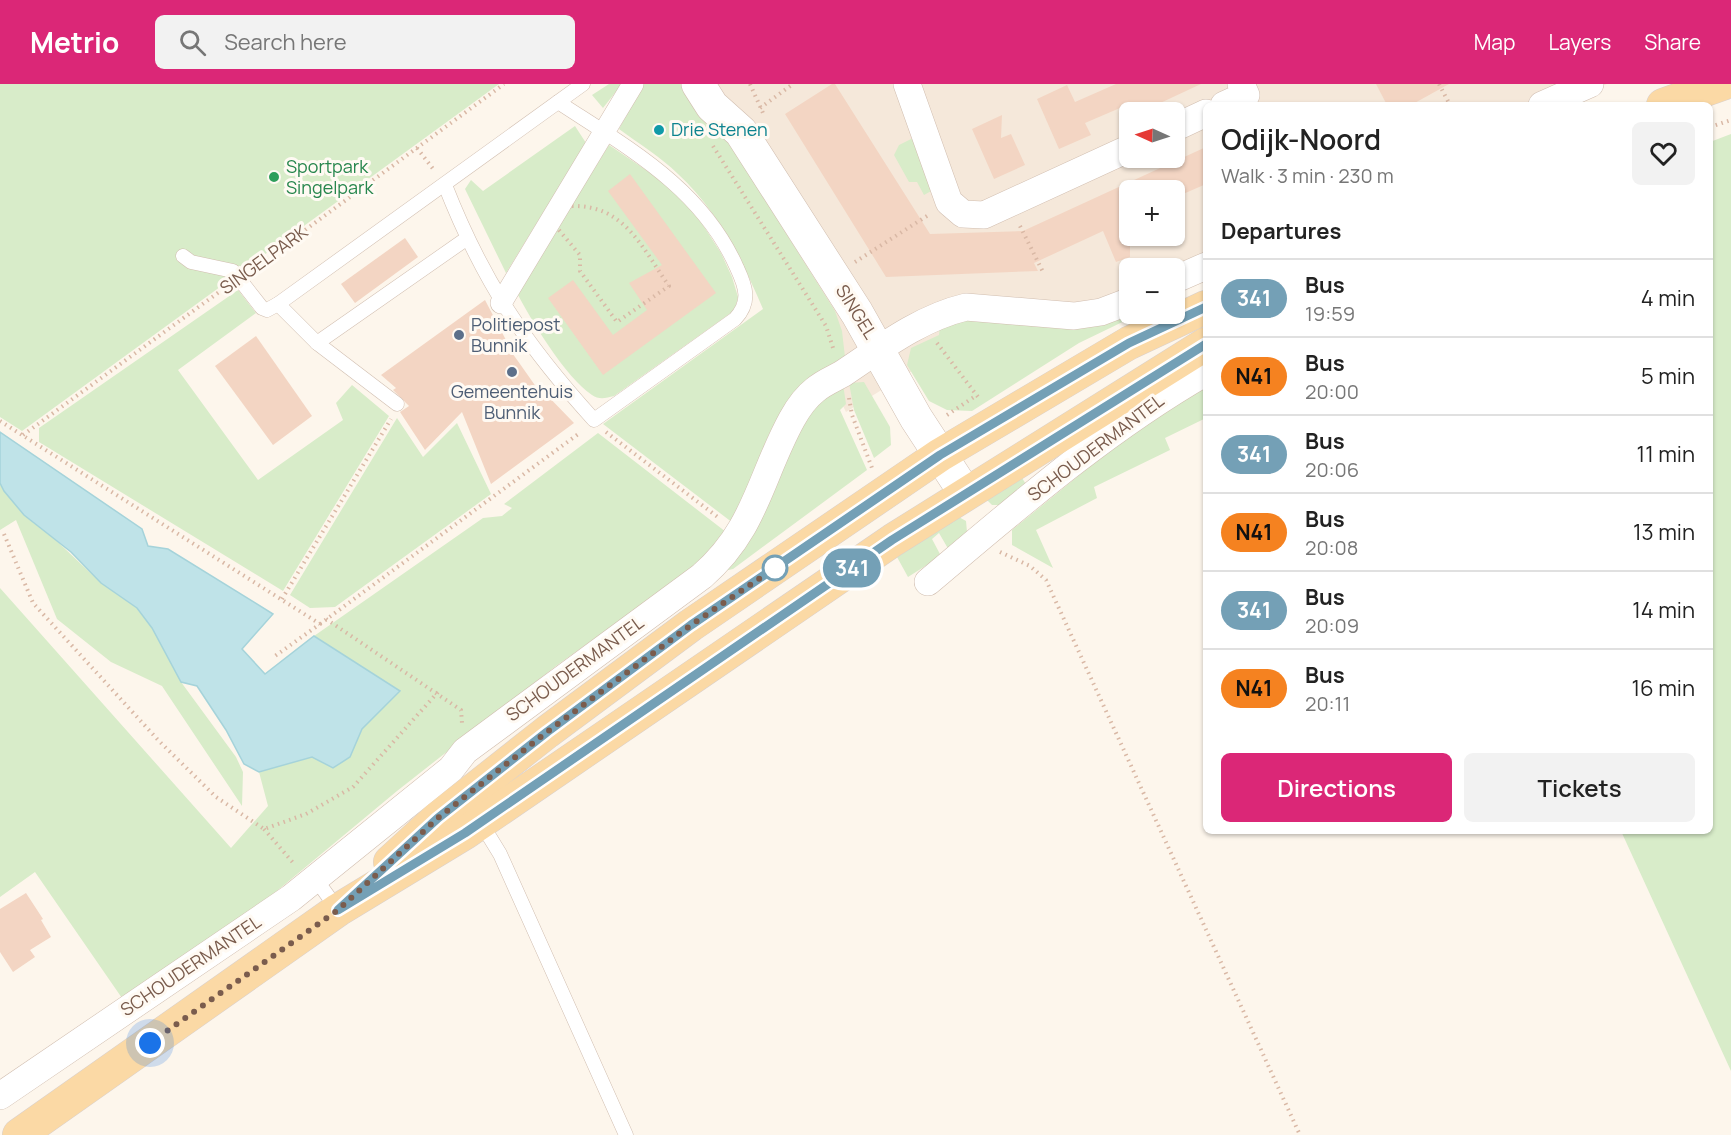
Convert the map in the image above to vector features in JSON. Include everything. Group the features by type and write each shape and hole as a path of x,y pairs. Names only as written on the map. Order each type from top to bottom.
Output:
{"main road":[{"path":"1672,102 1722,84"},
{"name":"SCHOUDERMANTEL","path":"338,910 438,818 547,732 691,625 940,455 1129,343 1203,308"},
{"name":"SCHOUDERMANTEL","path":"19,1135 338,910 481,823 965,493 1203,346"}],"street":[{"path":"501,303 602,131 633,84"},
{"name":"SINGEL","path":"698,84 712,106 727,138 879,349 916,418 965,493"},
{"name":"SINGEL","path":"723,84 730,96 727,138"},
{"path":"907,84 950,202 955,209 973,216 984,215 1119,153"},
{"path":"1549,102 1590,84"},
{"path":"1185,123 1203,114"},
{"path":"1185,275 1203,267"},
{"name":"SCHOUDERMANTEL","path":"0,1096 312,880 451,769 465,751 721,560 740,534 756,505 780,443 794,416 814,390 922,323 949,311 966,307 1074,316 1101,312 1119,305"},
{"name":"SCHOUDERMANTEL","path":"928,582 1100,441 1170,392 1203,374"},
{"path":"965,493 984,535"}],"lane":[{"path":"183,256 191,262 233,271 262,308 267,310 445,185 583,84"},
{"path":"445,185 466,239 501,303 552,375 594,420 735,319 743,311 746,291 732,257 704,212 685,191 651,163 558,102"},
{"path":"317,343 466,239"},
{"path":"278,304 317,343 397,404"},
{"path":"481,823 500,854 626,1135"},
{"path":"312,880 338,910"}],"path":[{"name":"SINGELPARK","path":"23,435 504,84"},
{"path":"750,84 760,108 793,84"},
{"path":"1439,84 1448,102"},
{"path":"1713,126 1731,120"},
{"path":"727,138 825,326 842,373 852,415 872,469"},
{"path":"417,148 445,185"},
{"path":"855,262 950,202"},
{"path":"1009,203 1044,274"},
{"path":"581,206 613,215 623,221 669,286 617,322 580,271 580,255 558,229 554,213 581,206"},
{"path":"282,600 391,419 397,404"},
{"path":"275,656 594,420 740,534"},
{"path":"0,421 320,624"},
{"path":"4,534 33,603 159,741 208,789 264,830 312,880"},
{"path":"984,535 1030,566 1046,580 1300,1135"},
{"path":"326,619 438,692 461,710 465,751"},
{"path":"264,830 306,814 353,787 438,692"}],"shaded area":[{"path":"683,84 1607,84 1563,102 1203,102 1203,260 1185,265 1185,258 1119,258 1119,299 930,360 846,412"}],"green space":[{"path":"0,84 499,84 22,431 0,417"},
{"path":"609,84 622,84 603,108 592,95"},
{"path":"643,84 692,84 835,311 842,331 845,357 809,381 780,416 766,441 739,513 733,523 603,424 763,309 728,237 705,204 671,168 619,129"},
{"path":"575,126 586,143 506,273 465,189 471,180 483,191"},
{"path":"1731,134 1731,1071 1622,834 1713,834 1713,141"},
{"path":"913,138 933,190 924,195 917,182 909,182 894,155 899,145"},
{"path":"609,145 671,187 701,222 721,253 738,297 735,310 614,396 597,398 571,376 540,333 517,293"},
{"path":"238,290 256,313 178,370 258,480 343,420 336,403 352,385 389,416 283,591 39,442 39,428"},
{"path":"1119,314 1119,324 1079,343 972,411 947,410 929,401 907,365 911,348 939,335 940,324 965,317"},
{"path":"864,382 890,427 891,445 874,458 854,410 849,383"},
{"path":"843,384 846,404 840,410 867,470 733,569 724,571 791,440 812,407"},
{"path":"1203,388 1203,419 1165,438 1170,450 1094,487 1097,498 1036,530 1053,568 1012,545 1012,530 1131,433"},
{"path":"397,418 423,457 457,423 491,494 335,607 310,608 290,595"},
{"path":"598,433 726,532 699,564 556,666 397,791 272,895 124,1001 35,872 0,897 0,588 231,848 268,806 259,772 312,757 350,757 362,729 400,691 314,636 483,518 502,516 512,508 504,504"},
{"path":"1016,468 1027,486 1003,505 992,505 986,499"},
{"path":"0,483 4,491 101,583 137,608 152,627 181,682 236,757 243,772 242,806 162,686 111,662 57,619 16,520 0,530"},
{"path":"957,516 966,521 967,532 950,552 939,533 932,539 941,556 908,577 897,557"}],"water":[{"path":"0,432 142,529 148,546 168,549 273,614 242,649 265,674 314,636 400,691 362,729 350,757 333,768 312,757 259,772 244,764 226,730 197,686 181,682 152,628 137,608 101,583 71,552 24,515 4,491 0,483"}],"building":[{"path":"832,84 835,84 930,234 1023,231 1119,187 1119,246 1130,246 1130,257 1119,258 1116,262 1103,231 1034,263 1038,271 886,277 785,114"},
{"path":"1116,84 1201,84 1162,102 1119,102 1119,108 1085,123 1091,135 1059,149 1037,99 1067,85 1075,102"},
{"path":"1376,84 1449,84 1416,102 1385,102"},
{"path":"1002,115 1001,138 1011,134 1025,165 994,179 972,129"},
{"path":"1203,148 1203,185 1185,193 1185,180 1134,180 1160,168 1185,168 1185,157"},
{"path":"630,174 716,293 603,375 548,298 573,280 613,335 647,310 629,283 662,265 608,191"},
{"path":"405,238 418,257 355,303 341,284"},
{"path":"485,300 507,342 505,343 539,391 541,389 574,423 491,484 462,412 425,450 400,412 409,406 393,390 396,388 381,375"},
{"path":"256,336 312,416 273,445 215,366"},
{"path":"26,893 43,919 41,920 51,937 30,950 35,957 13,972 0,952 0,909"}],"bus line":[{"name":"341","path":"1203,308 1129,343 940,455 691,625 547,732 438,818 338,910 465,833 892,540 1018,459 1203,346"}],"place":[{"name":"Drie Stenen","path":"659,130"},
{"name":"Sportpark Singelpark","path":"274,177"},
{"name":"Politiepost Bunnik","path":"459,335"},
{"name":"Gemeentehuis Bunnik","path":"512,372"}],"route":[{"path":"150,1043 338,910 438,818 547,732 691,625 775,568"}]}
